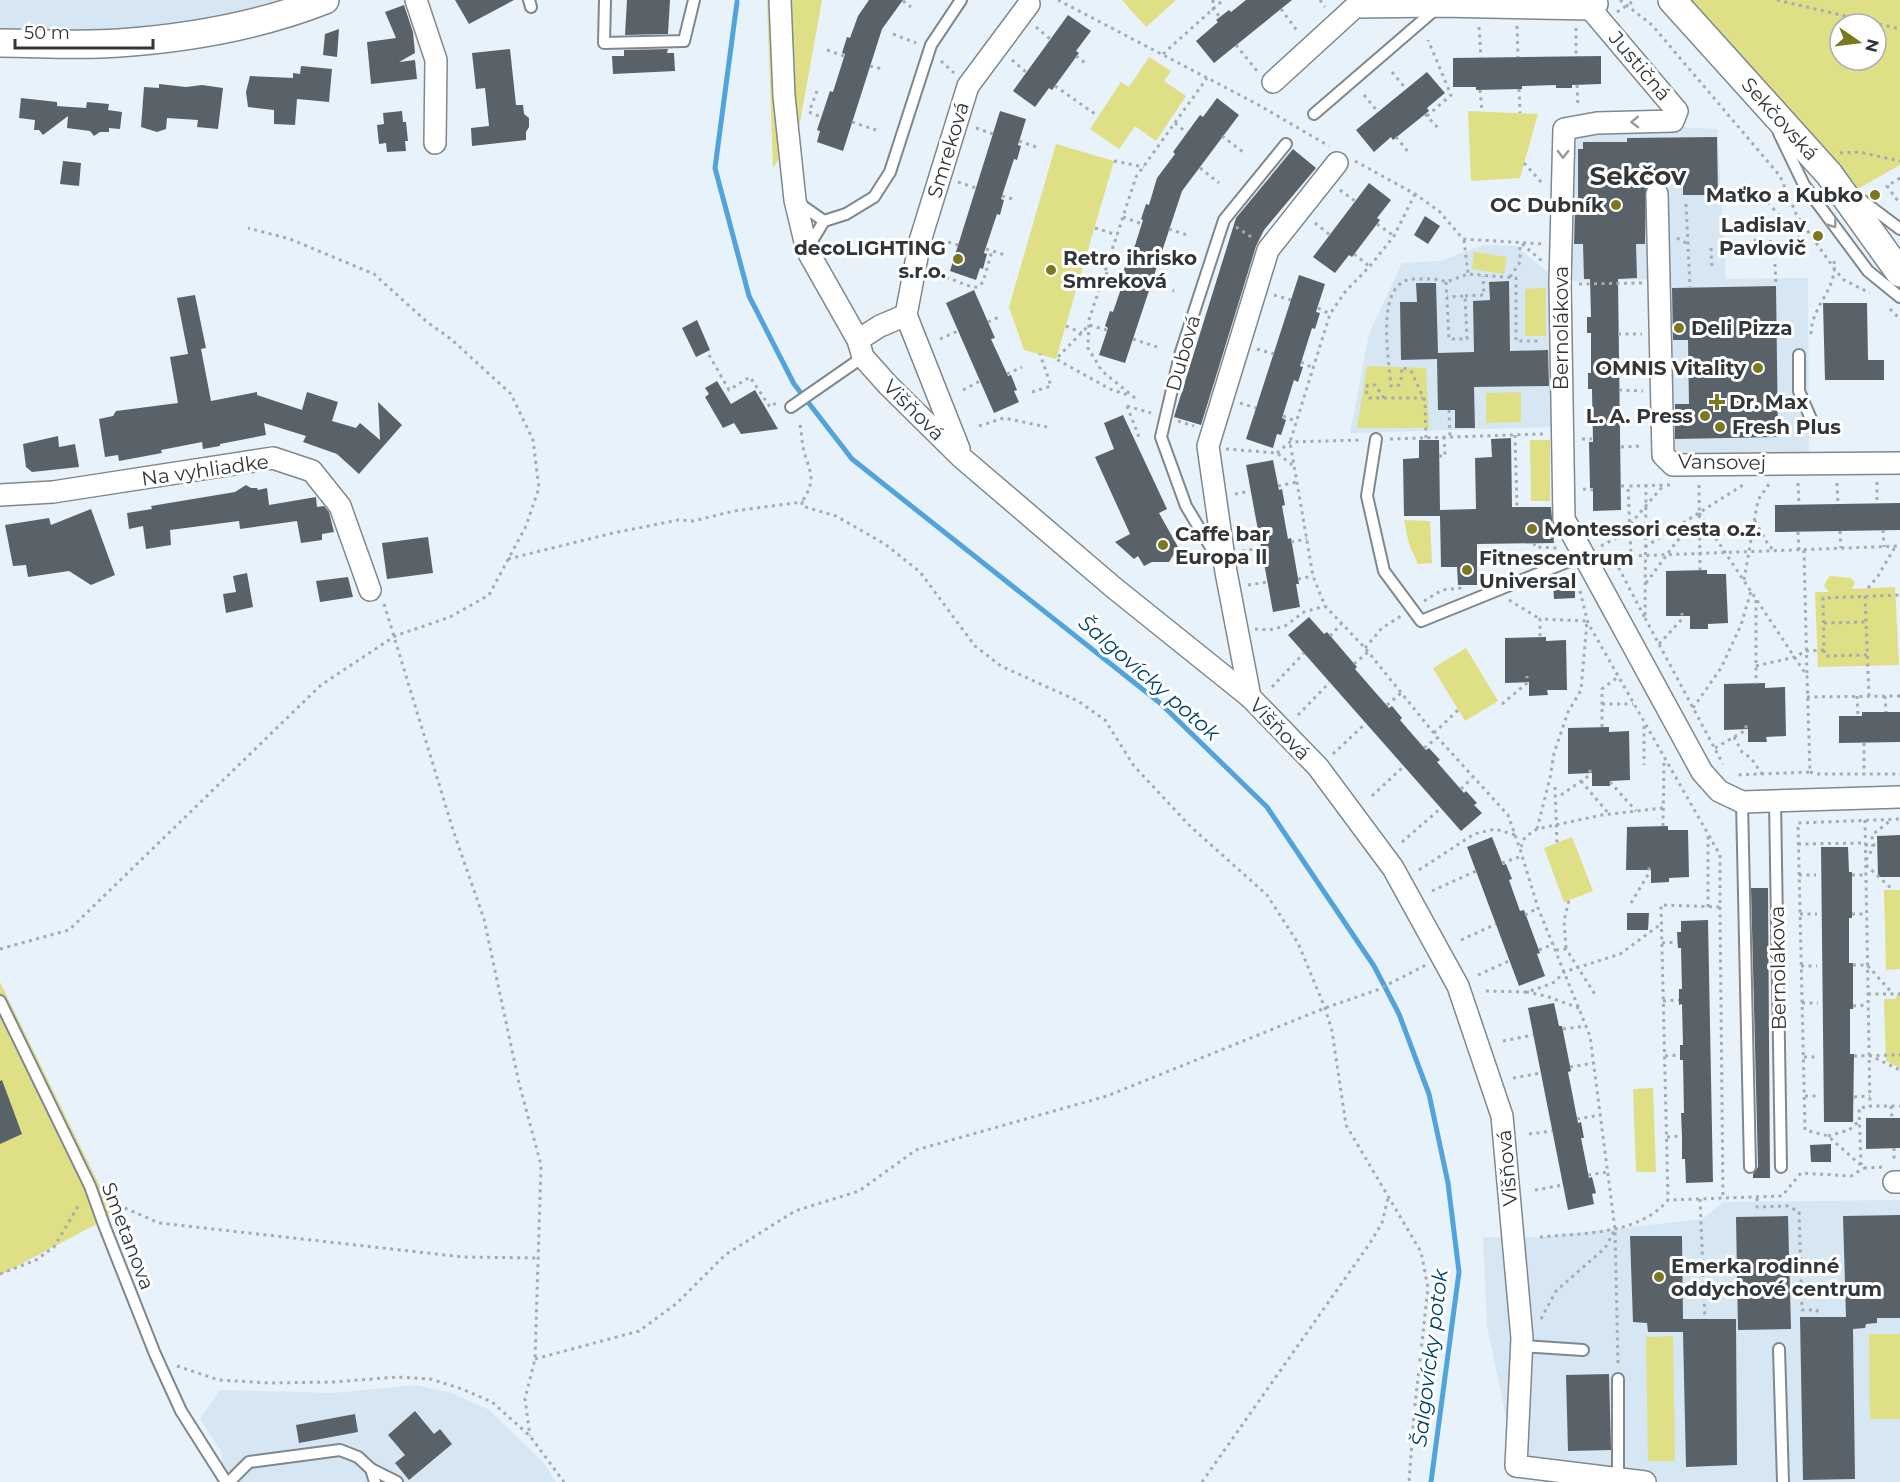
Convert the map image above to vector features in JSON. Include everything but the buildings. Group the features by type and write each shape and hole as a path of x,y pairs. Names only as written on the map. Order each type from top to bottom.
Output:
{"street":[{"path":"0,43 118,43 227,30 292,13 325,0"},
{"path":"416,0 436,60 435,142"},
{"name":"Višňová","path":"780,0 784,96 795,200 807,250 861,348 888,384 962,458 1113,587 1250,697 1318,767 1394,868 1458,986 1502,1116 1522,1346 1516,1466 1645,1482"},
{"name":"Sekčovská","path":"1672,0 1822,166 1900,273"},
{"name":"Smreková","path":"906,315 920,241 968,86 1029,4"},
{"path":"1265,77 1355,7 1593,9"},
{"name":"Justičná","path":"1593,9 1677,111 1673,121 1597,123"},
{"name":"Bernolákova","path":"1597,123 1564,129 1565,283 1560,341 1564,519 1589,552 1702,772 1719,790 1742,801 1775,801"},
{"name":"Dubová","path":"1250,697 1226,572 1208,446 1270,248 1341,157"},
{"name":"Vansovej","path":"1657,194 1663,455 1673,465 1900,463"},
{"path":"861,348 880,326 906,315 962,458"},
{"name":"Na vyhliadke","path":"0,495 54,492 273,458 312,471 340,506 370,590"},
{"path":"1775,801 1900,797"}],"lane":[{"path":"605,0 604,43 684,41 694,0"},
{"path":"807,250 824,221 846,214 874,197 890,172 929,51 961,0"},
{"path":"1314,114 1440,6"},
{"path":"1763,100 1804,185 1868,271 1900,297"},
{"name":"Dubová","path":"1226,572 1186,506 1161,437 1180,355 1224,220 1286,144"},
{"path":"1822,166 1900,230"},
{"path":"795,200 824,221"},
{"path":"791,407 812,392 861,348"},
{"path":"1799,355 1799,391 1811,419"},
{"path":"1376,439 1367,496 1384,571 1421,621 1589,552"},
{"name":"Bernolákova","path":"1742,801 1750,1167"},
{"name":"Bernolákova","path":"1775,801 1781,1167"},
{"name":"Smetanova","path":"0,1001 92,1190 155,1354 181,1411 228,1482 249,1462 340,1450 358,1457 371,1469 397,1482"},
{"path":"1522,1346 1583,1350"},
{"path":"1779,1349 1783,1482"},
{"path":"1618,1379 1618,1479"},
{"path":"371,1469 375,1482"}],"path":[{"path":"1058,0 1064,1 1257,104 1341,157 1415,194 1439,211 1463,239 1468,274"},
{"path":"1213,0 1213,9 1220,17"},
{"path":"1162,54 1223,0"},
{"path":"1320,0 1326,9"},
{"path":"1620,0 1652,25 1780,176 1797,216 1836,272 1844,280 1870,293"},
{"path":"1576,56 1593,9 1626,5 1635,0"},
{"path":"1778,0 1900,29"},
{"path":"903,1 911,7"},
{"path":"1281,9 1299,34"},
{"path":"1479,22 1481,58"},
{"path":"1516,22 1518,57"},
{"path":"1035,26 1050,39"},
{"path":"893,34 923,46 968,86"},
{"path":"1428,40 1451,95 1426,115 1440,130"},
{"path":"1236,45 1265,77"},
{"path":"827,50 844,56"},
{"path":"1076,57 1088,65"},
{"path":"1010,59 1026,72"},
{"path":"870,66 882,69"},
{"path":"1392,72 1406,88"},
{"path":"1089,325 1056,359 1110,389 1135,398 1102,371 1088,348 1089,325 1136,177 1208,78"},
{"path":"1577,85 1578,112"},
{"path":"1054,87 1098,116"},
{"path":"1519,89 1520,113"},
{"path":"1480,90 1482,111"},
{"path":"817,91 809,112 821,117"},
{"path":"1364,95 1378,112"},
{"path":"852,122 876,130"},
{"path":"1175,123 1187,133"},
{"path":"971,127 993,134"},
{"path":"1222,136 1243,152"},
{"path":"1396,137 1410,154"},
{"path":"1019,141 1036,147"},
{"path":"1822,166 1859,152 1900,162"},
{"path":"1114,161 1144,167"},
{"path":"1200,168 1219,183"},
{"path":"1900,178 1887,186 1900,204"},
{"path":"953,181 976,188"},
{"path":"1339,188 1355,201"},
{"path":"1754,240 1805,245 1758,191"},
{"path":"1415,194 1394,236 1345,292 1330,314 1290,442 1313,576 1325,606 1366,650 1437,737 1508,815 1538,908 1590,1036 1616,1229 1618,1379"},
{"path":"1002,196 1016,200"},
{"path":"1686,204 1689,287"},
{"path":"1123,217 1142,224"},
{"path":"1224,220 1270,248"},
{"path":"1313,221 1330,235"},
{"path":"1377,224 1394,236"},
{"path":"0,949 69,930 321,685 395,636 450,617 489,595 526,526 539,488 533,440 511,394 451,339 427,322 374,274 290,239 248,228"},
{"path":"1095,228 1117,235"},
{"path":"1169,229 1190,236"},
{"path":"1463,239 1541,244"},
{"path":"940,240 958,245"},
{"path":"1510,277 1520,262 1520,243"},
{"path":"1711,248 1712,268"},
{"path":"986,249 1005,255"},
{"path":"932,272 972,287 978,287 983,282 992,251"},
{"path":"1354,254 1369,267"},
{"path":"1811,334 1818,305 1830,289 1836,272 1834,261"},
{"path":"1775,264 1776,286"},
{"path":"1105,273 1124,279"},
{"path":"1426,438 1423,398 1411,371 1402,367 1399,385 1391,387 1387,325 1390,299 1397,286 1409,279 1440,279 1446,282 1468,274 1515,278 1516,341 1560,341"},
{"path":"1447,297 1484,295 1483,276"},
{"path":"1446,282 1449,339 1467,339 1465,296"},
{"path":"1565,283 1652,282"},
{"path":"1152,284 1174,291"},
{"path":"1274,295 1291,300"},
{"path":"1886,306 1900,319"},
{"path":"1318,308 1330,314"},
{"path":"988,322 1001,316"},
{"path":"1089,325 1107,330"},
{"path":"1066,326 1082,333"},
{"path":"940,339 958,331"},
{"path":"1618,334 1652,334"},
{"path":"1133,339 1157,347"},
{"path":"1255,348 1274,354"},
{"path":"1032,392 1051,386 1040,354"},
{"path":"709,355 729,390 750,377 770,407 784,397"},
{"path":"1301,362 1313,368"},
{"path":"1007,374 1022,367"},
{"path":"963,390 980,381"},
{"path":"1384,398 1375,385 1368,385 1365,389 1369,398 1384,398 1423,398"},
{"path":"1619,390 1653,391"},
{"path":"1236,402 1256,408"},
{"path":"1127,406 1139,437"},
{"path":"1449,410 1450,437"},
{"path":"1283,416 1297,422"},
{"path":"979,426 1004,418 1047,427"},
{"path":"508,559 667,522 693,521 734,511 802,502 809,491 811,468 804,453 800,425"},
{"path":"1276,453 1290,442 1562,434"},
{"path":"1515,435 1517,507"},
{"path":"1439,456 1444,456 1444,437"},
{"path":"1621,447 1643,446"},
{"path":"1224,449 1276,453 1295,467"},
{"path":"1655,478 1655,486"},
{"path":"1278,486 1297,482"},
{"path":"1867,482 1877,482 1877,504"},
{"path":"1798,483 1799,505"},
{"path":"1788,484 1808,483"},
{"path":"1827,483 1847,483"},
{"path":"1837,483 1838,504"},
{"path":"1646,547 1744,484 1733,484"},
{"path":"1761,484 1779,484"},
{"path":"1744,580 1758,500 1769,484"},
{"path":"1621,486 1675,485"},
{"path":"1699,485 1700,570"},
{"path":"1628,486 1630,556"},
{"path":"1645,618 1646,486"},
{"path":"1589,552 1620,536 1663,486"},
{"path":"1226,496 1251,491"},
{"path":"802,502 802,506 836,516 885,544 920,572 975,646 1000,666 1078,700 1105,720 1134,766 1189,825 1267,895 1298,943 1332,1031 1346,1125 1421,1252 1428,1288 1409,1482"},
{"path":"1699,513 1807,676"},
{"path":"1754,520 1769,546 1776,551"},
{"path":"1645,585 1677,541 1699,522"},
{"path":"1883,530 1884,547"},
{"path":"1798,531 1799,550"},
{"path":"1840,531 1841,548"},
{"path":"1291,542 1307,538"},
{"path":"1606,557 1900,546"},
{"path":"1868,588 1895,547"},
{"path":"1236,552 1261,548"},
{"path":"1804,550 1810,772"},
{"path":"1613,557 1724,766"},
{"path":"1298,579 1313,576"},
{"path":"1243,586 1267,582"},
{"path":"1354,664 1382,628 1442,590 1464,588"},
{"path":"370,590 386,606 454,833 484,919 519,1083 541,1165 535,1359 525,1399 530,1436"},
{"path":"1497,590 1504,597 1540,619 1587,621"},
{"path":"1579,590 1587,621 1644,725 1720,855 1719,1006 1723,1199"},
{"path":"1693,708 1721,668 1741,625 1751,591"},
{"path":"1867,655 1825,656 1823,598 1900,595"},
{"path":"1865,596 1869,696"},
{"path":"1756,598 1756,684"},
{"path":"1250,628 1269,630 1285,626 1304,612 1325,606"},
{"path":"1659,644 1682,619 1682,613"},
{"path":"1540,619 1540,637"},
{"path":"1537,829 1554,753 1568,712 1581,690 1587,621"},
{"path":"1824,623 1866,622"},
{"path":"1330,636 1342,623"},
{"path":"1756,666 1795,657 1806,651 1824,650"},
{"path":"1272,687 1305,653"},
{"path":"1502,704 1527,682 1527,676"},
{"path":"1602,728 1602,689 1618,677"},
{"path":"1298,715 1330,682"},
{"path":"1387,705 1401,693"},
{"path":"1857,696 1858,716"},
{"path":"1885,696 1886,712"},
{"path":"1807,697 1900,696"},
{"path":"1602,704 1633,704"},
{"path":"1434,733 1458,710"},
{"path":"1333,754 1366,723"},
{"path":"1714,749 1746,730 1746,723"},
{"path":"1644,725 1644,765"},
{"path":"1734,736 1742,752 1751,758 1762,774"},
{"path":"1424,748 1437,737"},
{"path":"1864,743 1864,774"},
{"path":"1663,826 1664,759"},
{"path":"1372,796 1404,766"},
{"path":"1561,795 1590,775 1590,766"},
{"path":"1729,776 1810,772 1900,774"},
{"path":"1461,789 1473,778"},
{"path":"1581,781 1609,814"},
{"path":"1610,782 1636,812"},
{"path":"1555,787 1557,843"},
{"path":"1402,842 1441,808"},
{"path":"1520,849 1525,837 1537,829 1609,814 1663,808"},
{"path":"1866,863 1875,845 1872,835 1892,819"},
{"path":"1893,1148 1893,1175 1862,1167 1828,1136 1805,1130 1798,823 1900,819"},
{"path":"1865,820 1870,1106"},
{"path":"1419,870 1474,834 1495,829 1515,835"},
{"path":"1708,834 1708,907"},
{"path":"1798,844 1875,845"},
{"path":"1502,863 1522,856"},
{"path":"1866,863 1893,890"},
{"path":"1631,903 1649,867"},
{"path":"1432,891 1476,871"},
{"path":"1799,876 1816,875"},
{"path":"1852,875 1866,875"},
{"path":"1569,900 1564,921 1566,949 1596,996"},
{"path":"1540,1237 1616,1229 1657,1213 1668,1200 1661,905 1720,907"},
{"path":"1525,915 1538,908"},
{"path":"1800,915 1817,914"},
{"path":"1852,914 1866,914"},
{"path":"1461,940 1496,924"},
{"path":"1523,992 1555,982 1564,972 1620,954 1661,924"},
{"path":"1662,943 1678,942"},
{"path":"1539,950 1554,944"},
{"path":"1556,950 1566,949"},
{"path":"1716,950 1721,950"},
{"path":"535,1359 639,1331 676,1304 724,1255 795,1211 859,1191 916,1150 1107,1095 1325,1008 1377,990 1444,957"},
{"path":"1478,975 1509,961"},
{"path":"1853,965 1867,965 1893,994"},
{"path":"1801,966 1817,966"},
{"path":"1486,991 1523,992 1546,996 1579,1008"},
{"path":"1868,994 1900,994"},
{"path":"1663,1001 1679,1000"},
{"path":"1802,1003 1818,1003"},
{"path":"1853,1006 1868,1005"},
{"path":"1563,1029 1586,1026"},
{"path":"1503,1041 1533,1035"},
{"path":"1665,1056 1680,1055"},
{"path":"1869,1055 1900,1070"},
{"path":"1854,1056 1900,1055"},
{"path":"1804,1057 1818,1057"},
{"path":"1570,1066 1593,1063"},
{"path":"1513,1078 1541,1073"},
{"path":"1805,1096 1819,1096"},
{"path":"1854,1097 1870,1096"},
{"path":"1891,1106 1892,1118"},
{"path":"1862,1167 1859,1108 1900,1106"},
{"path":"1577,1119 1600,1115"},
{"path":"1828,1136 1849,1130 1859,1120"},
{"path":"1528,1134 1552,1131"},
{"path":"1666,1137 1682,1136"},
{"path":"1668,1200 1782,1196 1801,1173 1851,1176 1862,1167"},
{"path":"1588,1175 1608,1172"},
{"path":"1535,1190 1563,1185"},
{"path":"0,1274 36,1260 54,1247 92,1190 159,1223 463,1257 538,1258"},
{"path":"1202,1482 1370,1243 1382,1222 1388,1196"},
{"path":"1757,1198 1757,1207 1788,1206 1799,1212 1802,1310 1817,1310 1817,1317"},
{"path":"1700,1199 1705,1319"},
{"path":"1522,1346 1534,1331 1556,1291 1605,1248 1616,1229"},
{"path":"1683,1294 1703,1293"},
{"path":"1790,1293 1802,1293"},
{"path":"155,1354 174,1366 219,1380 270,1383 333,1382 397,1377 431,1379 492,1402 530,1436 564,1482"}],"shaded area":[{"path":"0,0 325,0 292,13 0,42"},
{"path":"767,0 822,0 799,128 773,168"},
{"path":"1122,0 1176,0 1146,27"},
{"path":"1669,0 1900,0 1900,165 1847,195"},
{"path":"1149,57 1171,71 1164,81 1186,96 1156,141 1135,126 1119,149 1090,129 1121,82 1129,87"},
{"path":"1468,111 1538,114 1520,178 1471,181"},
{"path":"1597,123 1717,129 1726,279 1808,278 1809,470 1658,469 1654,279 1560,282 1564,129"},
{"name":"Retro ihrisko Smreková","path":"1056,144 1114,161 1056,359 1024,350 1009,307"},
{"path":"1483,245 1516,246 1549,273 1553,427 1350,433 1369,334 1402,263 1440,261"},
{"path":"1474,252 1507,257 1504,274 1472,269"},
{"path":"1546,288 1546,336 1525,336 1525,289"},
{"path":"1367,366 1426,368 1429,428 1357,428"},
{"path":"1521,392 1521,422 1486,423 1486,393"},
{"path":"1530,440 1550,440 1550,501 1531,501"},
{"path":"1404,520 1430,521 1432,563 1418,564 1409,544"},
{"path":"1830,576 1851,578 1855,582 1852,589 1895,587 1899,665 1818,667 1815,592 1829,592 1824,586"},
{"path":"1466,648 1498,701 1465,721 1433,668"},
{"path":"1572,837 1593,891 1564,902 1544,848"},
{"path":"1884,890 1900,890 1900,969 1886,970"},
{"path":"0,982 114,1215 0,1275"},
{"path":"1897,994 1900,994 1900,1068 1886,1061 1884,999 1896,999"},
{"path":"1653,1088 1656,1172 1636,1172 1633,1089"},
{"path":"1900,1200 1900,1482 1645,1482 1516,1466 1487,1325 1483,1237 1540,1237 1703,1219 1723,1202"},
{"path":"1869,1334 1900,1334 1900,1419 1870,1419"},
{"path":"1673,1336 1675,1461 1648,1461 1646,1337"},
{"path":"416,1385 452,1393 489,1410 543,1462 556,1482 221,1482 222,1453 200,1419 220,1390 334,1393"}],"waterway":[{"name":"Šalgovícky potok","path":"737,2 715,168 749,296 794,384 852,459 1160,703 1267,807 1374,966 1399,1014 1429,1094 1448,1183 1459,1272 1431,1482"}],"place":[{"name":"Maťko a Kubko","path":"1875,195"},
{"name":"OC Dubník","path":"1616,205"},
{"name":"Ladislav Pavlovič","path":"1818,236"},
{"name":"decoLIGHTING s.r.o.","path":"958,259"},
{"name":"Retro ihrisko Smreková","path":"1051,270"},
{"name":"Deli Pizza","path":"1679,328"},
{"name":"OMNIS Vitality","path":"1758,368"},
{"name":"Dr. Max","path":"1717,402"},
{"name":"L. A. Press","path":"1705,416"},
{"name":"Fresh Plus","path":"1720,427"},
{"name":"Montessori cesta o.z.","path":"1532,529"},
{"name":"Caffe bar Europa ll","path":"1163,545"},
{"name":"Fitnescentrum Universal","path":"1467,570"},
{"name":"Emerka rodinné oddychové centrum","path":"1659,1277"}],"district":[{"name":"Sekčov","path":"1638,176"}]}
